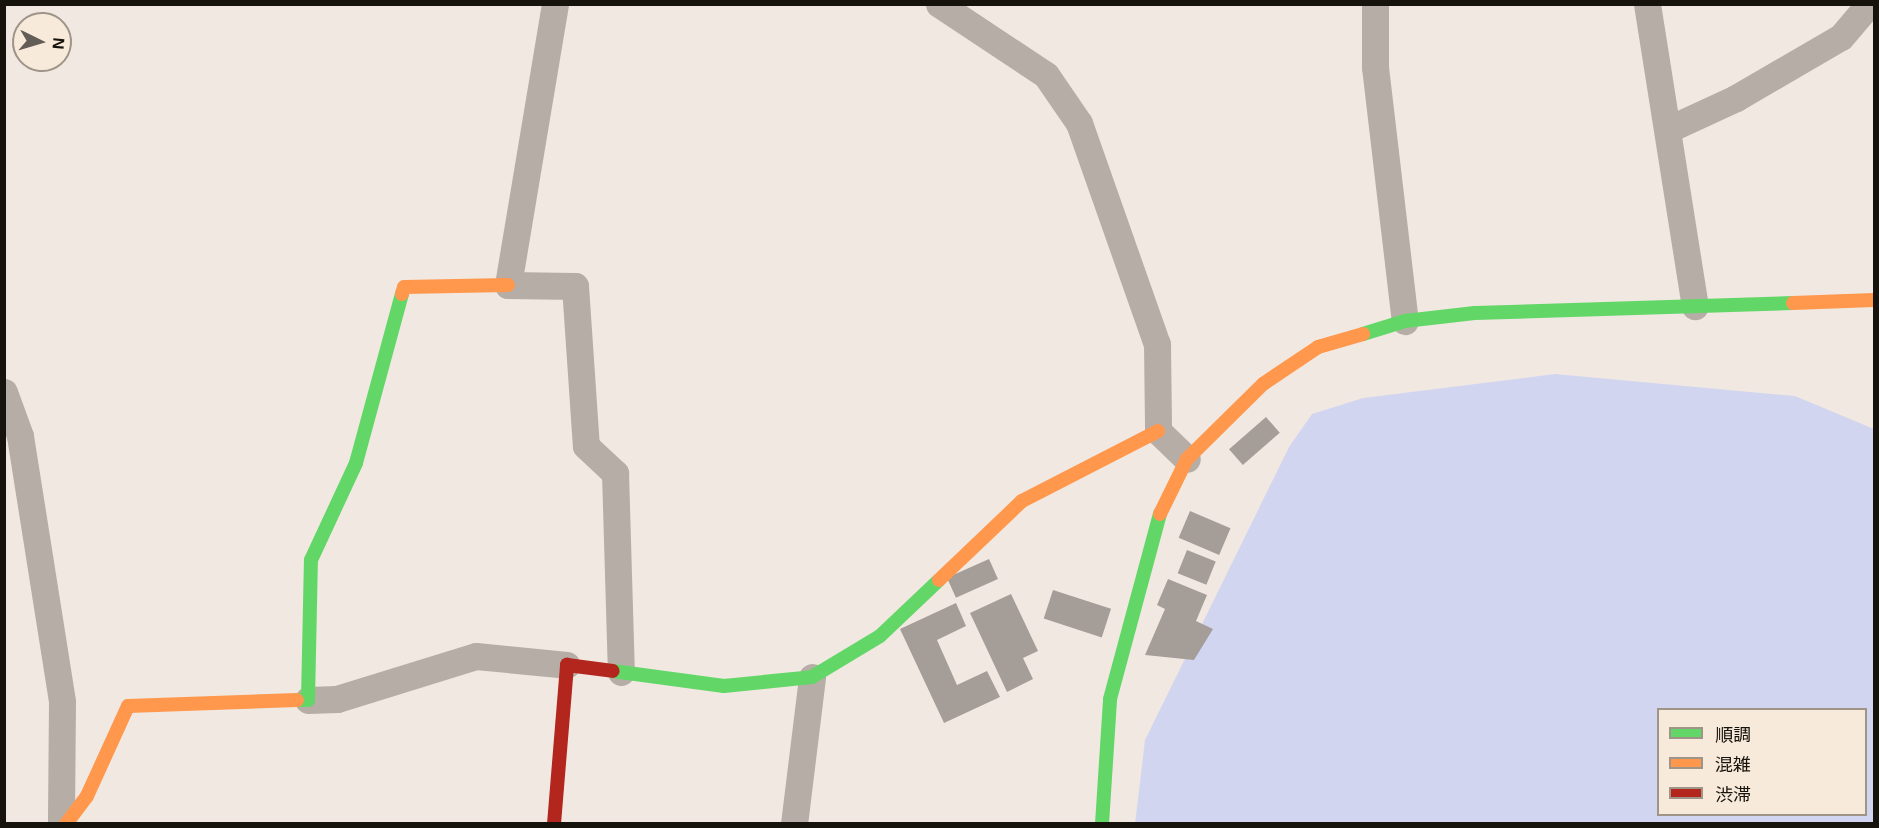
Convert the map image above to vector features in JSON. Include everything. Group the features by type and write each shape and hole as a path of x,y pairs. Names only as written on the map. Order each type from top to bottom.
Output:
{"street":[{"path":"508,285 555,4"},
{"path":"939,4 1046,75 1079,123 1157,344 1158,430 1187,459"},
{"path":"1375,4 1375,67 1405,321"},
{"path":"1647,4 1669,129 1695,306"},
{"path":"1669,129 1736,98 1840,37 1869,4"},
{"path":"308,700 311,560 356,463 404,287 574,286 586,446 615,473 621,672"},
{"path":"1102,824 1110,699 1130,613 1155,524 1187,459 1263,384 1318,348 1405,321 1475,312 1875,300"},
{"path":"4,392 20,436 62,702 63,824"},
{"path":"63,824 87,796 128,706 337,699 476,656 567,665 724,687 812,677 880,636 1022,501 1158,430"},
{"path":"554,824 567,665"},
{"path":"794,824 812,677"}],"shaded area":[{"path":"1555,374 1795,396 1874,429 1874,823 1135,824 1145,740 1289,447 1312,414 1363,398"}],"building":[{"path":"1266,417 1280,433 1243,465 1229,449"},
{"path":"1190,511 1231,528 1219,555 1179,538"},
{"path":"1187,550 1216,562 1206,585 1178,573"},
{"path":"989,559 998,579 956,598 947,578"},
{"path":"1168,579 1207,595 1196,621 1213,629 1194,660 1145,655 1165,609 1157,605"},
{"path":"1053,590 1111,609 1102,637 1044,619"},
{"path":"1011,594 1038,651 1023,658 1033,679 1007,692 970,613"},
{"path":"956,603 966,626 937,640 957,685 987,671 1000,697 944,723 900,629"}],"traffic: fast":[{"path":"297,700 308,700 311,560 356,463 402,294"},
{"path":"1363,334 1405,321 1475,313 1793,303"},
{"path":"1102,824 1110,699 1160,514"},
{"path":"613,671 724,686 812,677 880,636 939,580"}],"traffic: slow":[{"path":"402,294 404,287 508,285"},
{"path":"1793,303 1874,300"},
{"path":"1160,514 1187,459 1263,384 1318,347 1363,334"},
{"path":"939,580 1022,501 1158,431"},
{"path":"66,824 87,796 128,706 297,700"}],"traffic: jam":[{"path":"554,824 567,665 613,671"}]}
